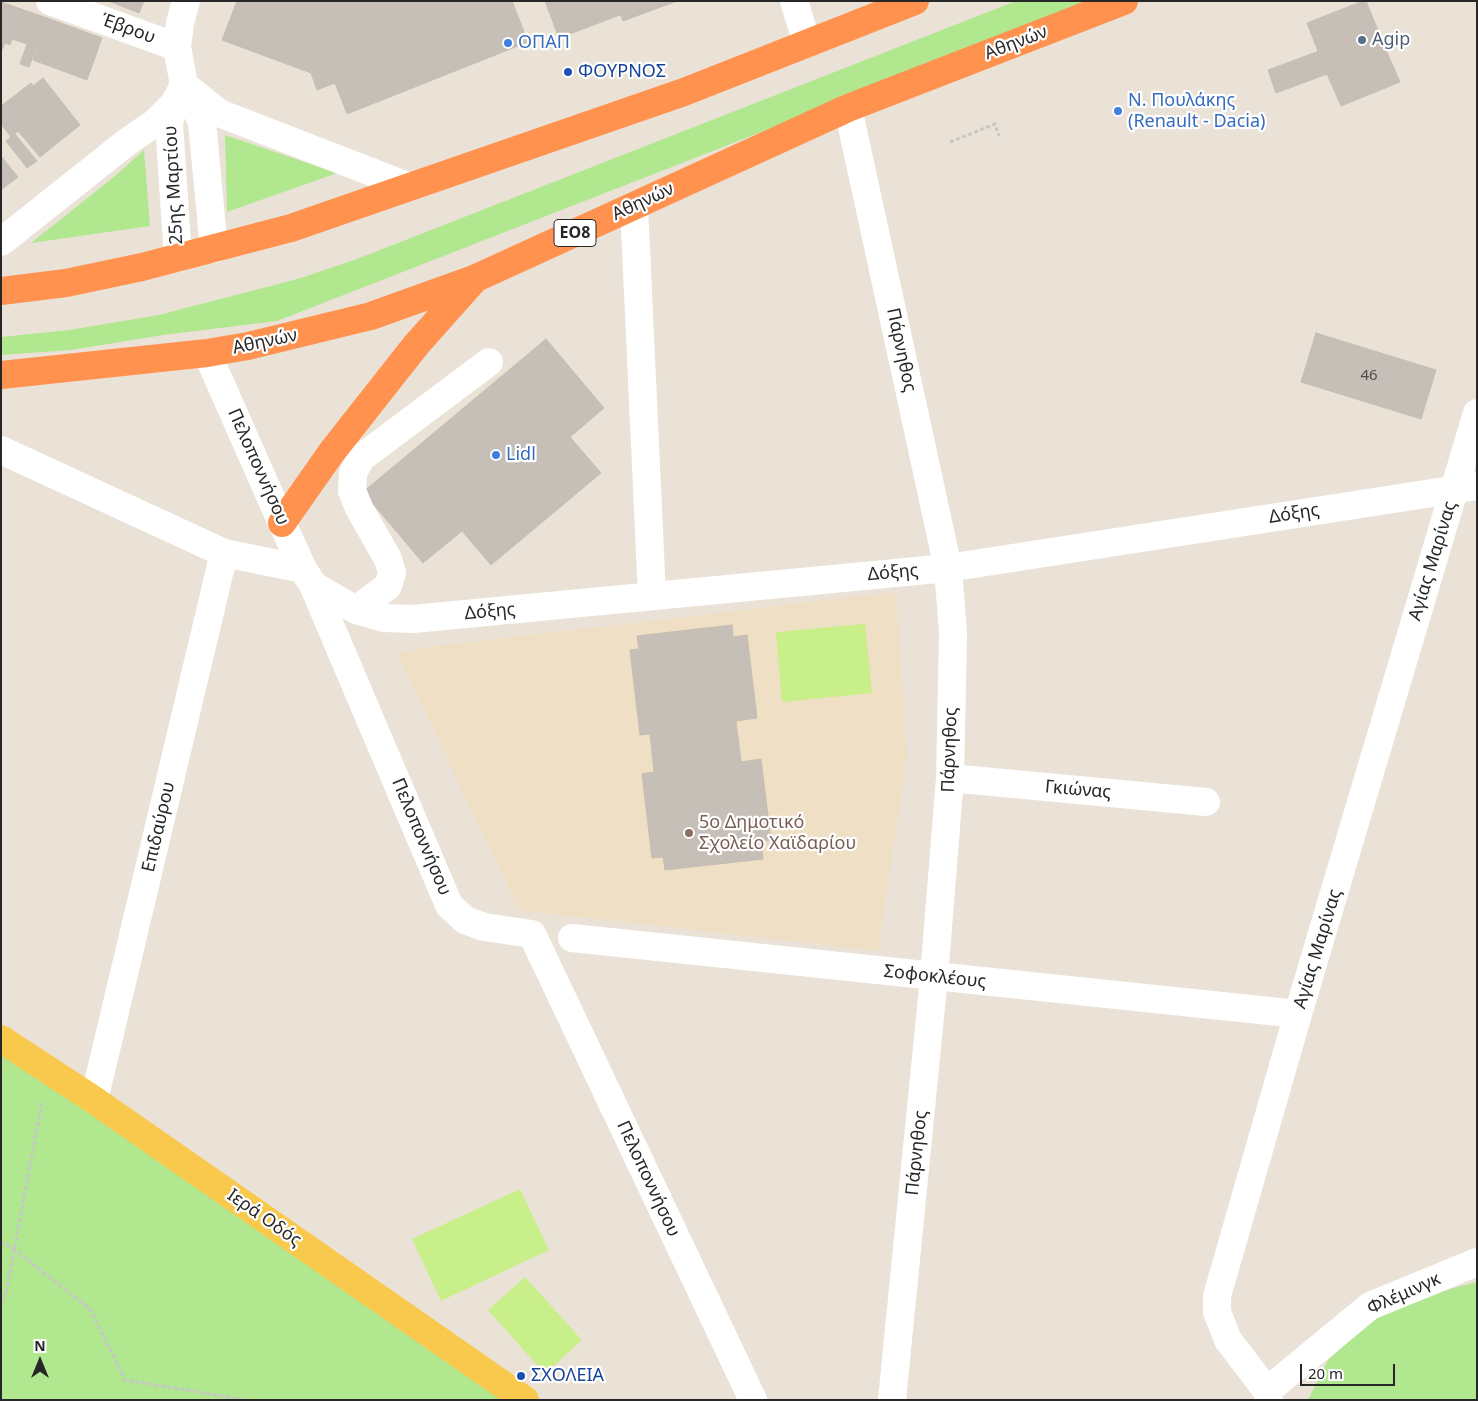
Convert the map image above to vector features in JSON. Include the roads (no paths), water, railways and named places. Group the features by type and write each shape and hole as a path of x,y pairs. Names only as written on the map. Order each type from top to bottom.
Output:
{"highway":[{"path":"1,291 66,283 178,258 291,228 684,92 915,1"},
{"name":"Αθηνών","path":"1,375 207,353 248,346 371,316 474,279 848,108 1124,1"},
{"path":"282,523 331,453 416,345 474,279"}],"main road":[{"name":"Ιερά Οδός","path":"1,1039 94,1100 525,1400"}],"street":[{"name":"Έβρου","path":"50,1 176,46"},
{"name":"25ης Μαρτίου","path":"178,258 169,123 179,95 176,46 186,1"},
{"path":"794,1 807,43"},
{"name":"25ης Μαρτίου","path":"179,95 202,122 214,249"},
{"path":"1,242 127,142 156,122 179,95 219,113 410,187"},
{"name":"Πάρνηθος","path":"848,108 948,568 953,633 950,778 934,977 892,1400"},
{"path":"634,206 652,596"},
{"name":"Πελοποννήσου","path":"207,353 282,523 308,577 450,905 465,920 484,927 532,934 753,1400"},
{"path":"356,610 388,586 392,573 388,559 360,510 352,491 353,474 361,458 489,362"},
{"name":"Αγίας Μαρίνας","path":"1268,1396 1228,1340 1217,1312 1217,1296 1298,1014 1466,488 1477,413"},
{"path":"1,450 224,553 308,577"},
{"name":"Δόξης","path":"308,577 356,610 384,618 413,619 948,568 1466,488"},
{"name":"Επιδαύρου","path":"94,1100 224,553"},
{"name":"Γκιώνας","path":"950,778 1206,802"},
{"name":"Σοφοκλέους","path":"572,938 1298,1014"},
{"name":"Φλέμινγκ","path":"1268,1396 1370,1306 1477,1262"}],"place":[{"name":"Agip","path":"1362,40"},
{"name":"ΟΠΑΠ","path":"508,43"},
{"name":"ΦΟΥΡΝΟΣ","path":"568,72"},
{"name":"Ν. Πουλάκης (Renault - Dacia)","path":"1118,111"},
{"name":"Lidl","path":"496,455"},
{"name":"5ο Δημοτικό Σχολείο Χαϊδαρίου","path":"689,833"},
{"name":"ΣΧΟΛΕΙΑ","path":"521,1376"}]}
